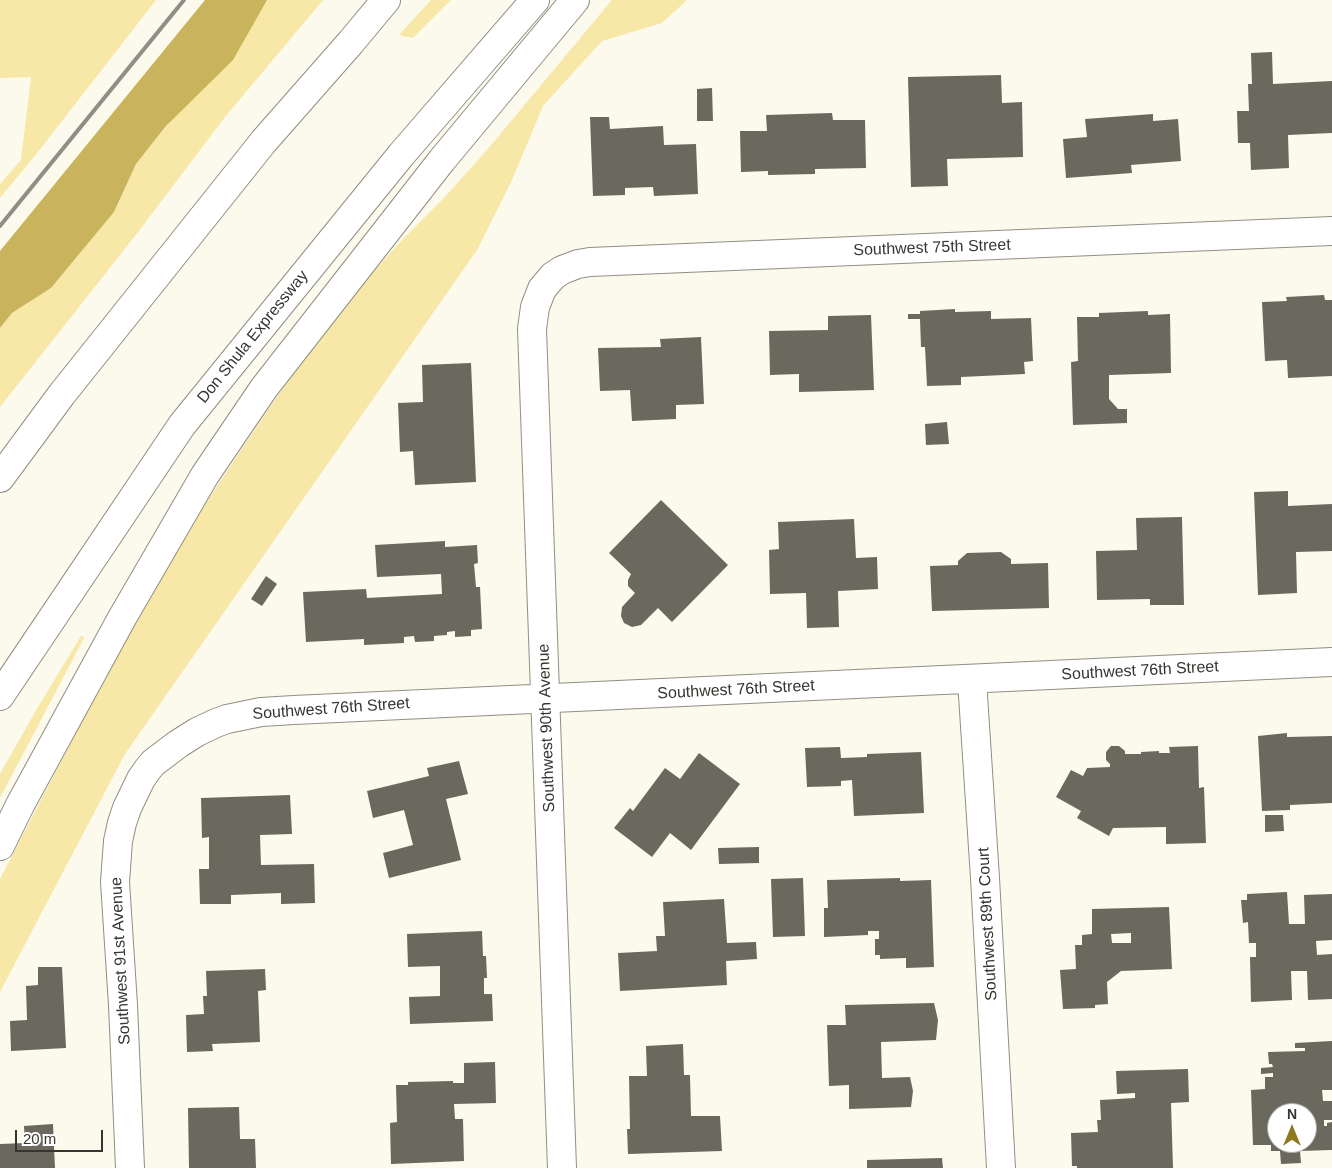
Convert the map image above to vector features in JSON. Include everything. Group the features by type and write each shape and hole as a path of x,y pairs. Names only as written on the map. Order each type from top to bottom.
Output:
{"main road":[{"path":"0,478 62,394 264,141 386,0"},
{"name":"Don Shula Expressway","path":"0,696 182,425 400,155 535,0"},
{"path":"0,846 20,805 122,618 206,474 243,419 276,372 436,167 575,0"},
{"name":"Southwest 75th Street","path":"542,289 553,276 562,270 573,265 590,262 1332,231"},
{"name":"Southwest 90th Avenue","path":"542,289 535,307 532,329 562,1168"},
{"name":"Southwest 76th Street","path":"153,764 197,732 226,719 261,712 1332,662"},
{"name":"Southwest 89th Court","path":"972,680 1001,1168"},
{"name":"Southwest 91st Avenue","path":"130,1168 115,882 116,859 118,841 127,808 141,778 153,764"}],"shaded area":[{"path":"0,0 156,0 0,198 0,184 21,160 31,77 0,78"},
{"path":"205,0 267,0 233,60 166,126 136,164 114,212 51,288 12,313 0,328 0,251"},
{"path":"267,0 323,0 225,117 135,236 0,407 0,328 12,313 51,288 114,212 136,164"},
{"path":"431,0 451,0 413,38 399,35"},
{"path":"612,0 687,0 662,23 602,41 543,106 512,180 477,250 125,754 0,992 0,879 119,650 190,527 267,411 355,292 487,150"},
{"path":"81,636 84,638 0,798 0,774"}],"building":[{"path":"1272,52 1273,84 1332,81 1332,133 1288,135 1289,168 1251,170 1250,143 1238,143 1237,111 1249,111 1248,84 1252,84 1251,53"},
{"path":"1001,75 1002,103 1022,102 1023,157 947,159 948,186 911,187 908,77"},
{"path":"712,88 713,121 697,121 697,89"},
{"path":"832,113 833,120 865,120 866,168 815,169 815,174 768,175 768,171 741,172 740,131 767,131 766,115"},
{"path":"1153,114 1153,121 1178,119 1181,161 1131,165 1132,173 1066,178 1063,139 1087,137 1085,119"},
{"path":"590,117 609,117 610,129 663,126 664,145 696,144 698,194 654,196 653,187 625,188 625,195 593,196"},
{"path":"1324,295 1325,300 1332,300 1332,376 1288,378 1287,360 1265,361 1262,302 1287,301 1286,297"},
{"path":"955,309 955,312 991,311 991,319 1031,318 1033,361 1024,362 1025,374 961,377 961,385 927,386 925,347 921,347 920,319 908,319 908,314 920,314 920,311"},
{"path":"1148,311 1148,315 1170,314 1171,373 1109,375 1109,399 1118,409 1127,409 1127,423 1073,425 1071,362 1078,361 1077,317 1099,317 1099,313"},
{"path":"871,315 874,390 799,392 799,374 770,375 769,331 828,330 828,316"},
{"path":"701,337 704,404 676,405 676,419 632,421 630,390 600,391 598,348 661,347 660,339"},
{"path":"471,363 476,482 415,485 413,451 400,452 398,403 423,402 422,365"},
{"path":"947,422 949,444 926,445 925,424"},
{"path":"1288,491 1288,506 1332,504 1332,551 1296,552 1297,593 1258,595 1254,492"},
{"path":"661,500 728,565 672,622 658,608 641,625 632,627 624,623 621,616 622,607 635,593 628,586 631,574 609,553"},
{"path":"1182,517 1184,605 1150,605 1150,599 1097,600 1096,551 1137,550 1136,518"},
{"path":"854,519 856,558 877,557 878,589 838,591 839,627 807,628 806,593 770,594 769,550 779,549 778,522"},
{"path":"445,541 445,547 477,545 478,563 474,564 476,587 480,587 482,629 471,630 471,636 455,637 455,631 447,632 447,635 434,636 434,641 415,642 414,636 404,637 404,643 364,645 364,639 306,642 303,592 366,589 367,598 442,594 441,574 377,577 375,545"},
{"path":"1001,552 1011,559 1011,564 1048,563 1049,608 932,611 930,566 958,565 958,561 967,553"},
{"path":"266,576 277,584 262,606 251,599"},
{"path":"1287,733 1287,737 1332,736 1332,803 1290,805 1290,810 1262,811 1258,736"},
{"path":"1111,746 1119,746 1125,751 1125,754 1141,754 1141,752 1159,751 1159,753 1170,753 1169,747 1198,746 1199,788 1204,787 1206,843 1166,844 1166,827 1113,828 1109,836 1077,818 1081,811 1056,797 1071,770 1083,776 1087,768 1110,767 1106,760 1106,752"},
{"path":"840,747 841,758 867,757 867,754 921,752 924,813 854,816 852,780 841,781 841,786 807,787 805,748"},
{"path":"699,753 740,784 691,850 670,833 652,857 614,828 630,808 633,811 665,768 680,779"},
{"path":"459,761 468,794 446,799 461,860 389,878 383,853 413,845 404,810 373,818 367,791 429,776 427,768"},
{"path":"290,795 292,834 260,835 261,865 314,864 315,903 281,904 281,893 231,895 231,904 200,904 199,869 209,869 209,837 202,838 201,798"},
{"path":"1265,815 1283,815 1284,831 1265,832"},
{"path":"759,847 759,863 719,864 718,848"},
{"path":"803,878 805,936 773,937 771,879"},
{"path":"900,878 900,881 931,880 934,967 906,968 906,958 880,959 880,955 875,955 875,939 879,939 879,931 868,931 868,935 824,937 824,908 828,908 827,880"},
{"path":"1287,892 1289,924 1305,924 1304,895 1332,894 1332,940 1316,941 1317,955 1332,954 1332,999 1308,1000 1307,971 1291,971 1292,1000 1251,1002 1250,957 1256,957 1256,943 1249,943 1248,922 1243,923 1241,900 1247,900 1247,894"},
{"path":"724,899 727,943 756,942 757,959 726,961 727,985 620,991 618,953 657,951 656,936 665,936 663,902"},
{"path":"1169,907 1172,969 1121,971 1107,982 1108,1004 1095,1005 1095,1008 1063,1009 1060,970 1076,969 1075,945 1082,945 1082,935 1092,934 1092,909","holes":["1131,933 1131,943 1112,943 1111,934"]},
{"path":"482,931 483,956 486,956 487,978 484,978 484,994 492,994 493,1021 410,1024 409,997 440,996 440,966 408,967 407,934"},
{"path":"38,967 62,967 66,1048 11,1051 10,1021 27,1020 26,986 38,985"},
{"path":"265,969 266,990 258,991 260,1042 212,1044 213,1051 187,1052 186,1015 204,1014 203,996 207,996 206,971"},
{"path":"934,1003 938,1020 936,1040 881,1042 882,1078 910,1077 913,1091 911,1107 849,1109 849,1085 829,1086 827,1025 846,1025 845,1005"},
{"path":"1332,1041 1332,1090 1322,1090 1323,1101 1332,1101 1332,1120 1324,1120 1324,1126 1332,1122 1332,1150 1317,1150 1317,1103 1267,1103 1267,1145 1253,1145 1251,1090 1265,1089 1265,1077 1273,1077 1273,1073 1261,1074 1261,1068 1273,1067 1272,1064 1269,1064 1268,1052 1305,1051 1305,1048 1295,1048 1295,1043"},
{"path":"683,1044 684,1075 690,1075 691,1116 720,1116 722,1151 628,1154 627,1129 630,1129 629,1076 647,1076 646,1046"},
{"path":"495,1062 496,1103 454,1104 455,1119 463,1119 464,1161 391,1164 390,1123 397,1122 396,1085 408,1085 408,1082 453,1081 453,1083 464,1083 464,1063"},
{"path":"1188,1069 1189,1102 1171,1103 1173,1168 1077,1168 1077,1166 1072,1166 1071,1133 1098,1132 1097,1120 1101,1120 1100,1100 1135,1098 1135,1093 1117,1094 1116,1071"},
{"path":"239,1107 240,1139 255,1139 256,1168 189,1168 188,1108"},
{"path":"53,1124 55,1168 0,1168 0,1144 25,1143 24,1126"},
{"path":"1280,1153 1300,1153 1301,1163 1281,1164"},
{"path":"942,1158 943,1168 867,1168 867,1160"}],"railway":[{"path":"0,226 184,0"}]}
